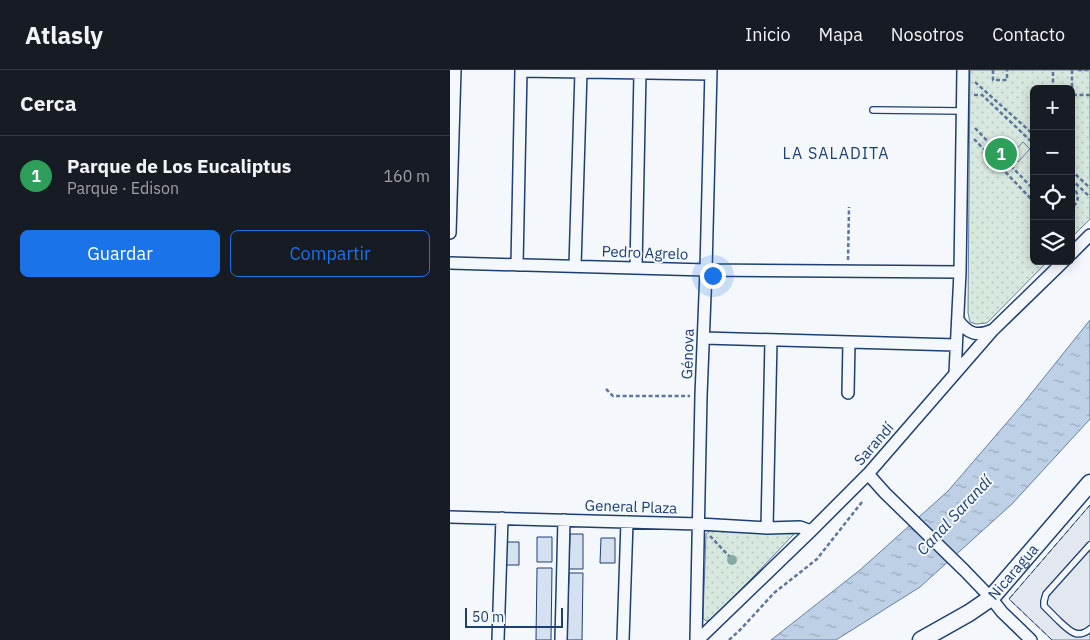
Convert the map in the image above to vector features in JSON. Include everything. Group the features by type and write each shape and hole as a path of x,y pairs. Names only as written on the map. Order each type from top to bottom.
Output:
{"main road":[{"name":"Nicaragua","path":"921,640 969,613 990,598 1090,483"}],"street":[{"path":"450,233 455,70"},
{"path":"517,265 521,70 640,73 711,72"},
{"path":"955,373 960,272 963,70"},
{"path":"574,266 581,72"},
{"name":"Génova","path":"697,640 701,396 711,72"},
{"path":"636,267 640,73"},
{"path":"1075,250 1090,235"},
{"name":"Pedro Agrelo","path":"450,263 706,270 960,272"},
{"name":"Sarandí","path":"697,640 868,474 993,330 1060,265"},
{"path":"958,320 963,327 973,334 985,334 993,330"},
{"path":"704,338 956,344"},
{"path":"767,528 771,340"},
{"path":"848,393 849,342"},
{"path":"868,474 1031,640"},
{"name":"General Plaza","path":"450,517 699,524 767,528 800,527 811,531"},
{"path":"498,640 502,518"},
{"path":"561,640 564,520"},
{"path":"623,640 627,522"}],"lane":[{"path":"873,110 963,111"},
{"path":"1090,545 1046,594 1044,606 1071,632 1082,634 1090,629"}],"path":[{"path":"993,70 993,80 1007,80 1007,70"},
{"path":"1053,70 1053,85"},
{"path":"1072,70 1072,95 1090,95"},
{"path":"1078,70 1090,70"},
{"path":"974,81 1030,131"},
{"path":"974,95 982,95 1030,140"},
{"path":"974,127 1030,186"},
{"path":"973,138 1030,198"},
{"path":"1075,174 1090,188"},
{"path":"1075,183 1090,197"},
{"path":"1075,205 1078,196 1075,189 1078,186"},
{"path":"848,271 849,207"},
{"path":"606,389 613,396 701,396"},
{"path":"729,640 774,593 817,559 862,502"},
{"path":"699,524 730,557"}],"shaded area":[{"path":"970,70 1090,70 1090,219 1075,234 1075,85 1030,85 1030,265 1044,265 987,323 976,324 970,322 968,313"},
{"path":"1023,142 1030,149 1018,162 1011,155"},
{"path":"1090,505 1090,640 1052,640 1009,599"},
{"path":"711,530 794,534 713,619 706,621 703,618 706,534"}],"water":[{"name":"Canal Sarandí","path":"1090,320 1090,419 1012,504 920,587 836,640 771,640 860,570 948,491 1022,405"}],"building":[{"path":"570,534 583,534 583,569 569,569"},
{"path":"537,537 552,537 552,562 537,562"},
{"path":"601,538 615,538 615,563 600,563"},
{"path":"506,542 519,542 519,565 506,565"},
{"path":"537,568 552,568 551,640 536,640"},
{"path":"569,573 583,573 582,640 567,640"}],"fence":[{"path":"1052,640 1009,599 1090,505"}],"place":[{"name":"Parque de Los Eucaliptus","path":"1001,154"}],"district":[{"name":"LA SALADITA","path":"836,153"}]}
